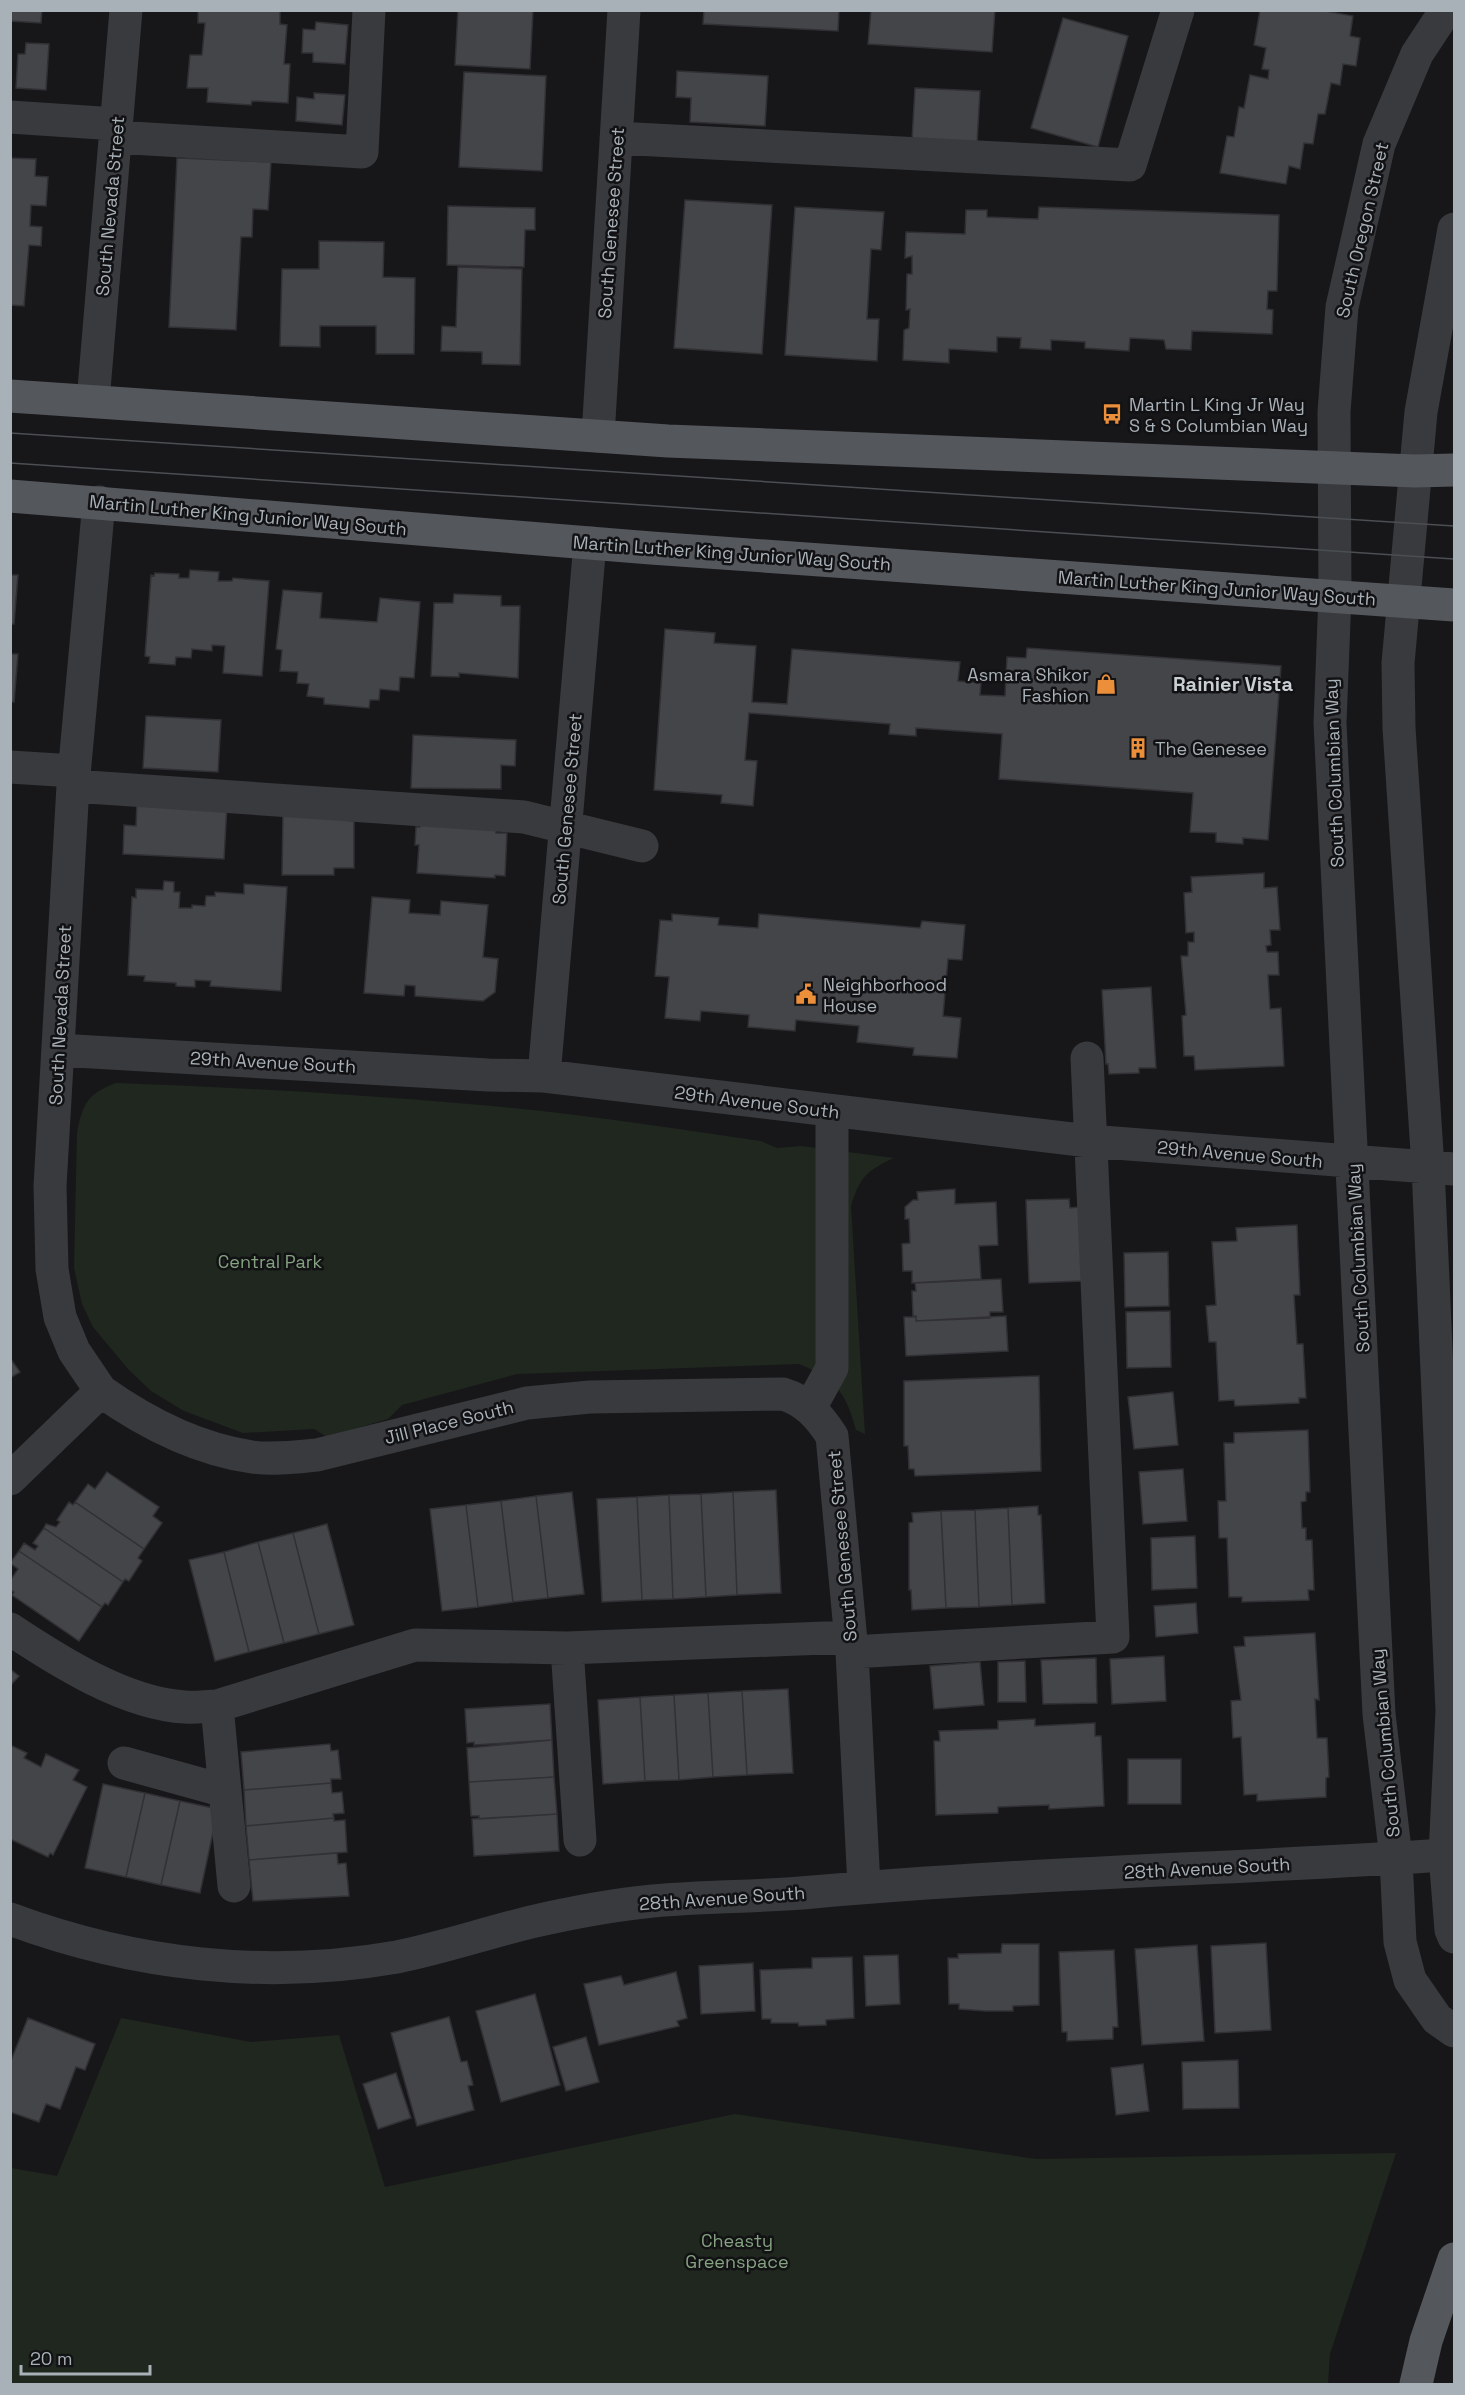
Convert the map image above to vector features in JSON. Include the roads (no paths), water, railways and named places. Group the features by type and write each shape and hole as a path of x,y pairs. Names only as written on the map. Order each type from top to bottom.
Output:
{"main road":[{"path":"10,396 668,441 1415,471 1455,470"},
{"name":"Martin Luther King Junior Way South","path":"10,496 590,543 1455,605"},
{"path":"1416,2385 1426,2341 1455,2259"}],"street":[{"name":"South Nevada Street","path":"93,401 126,10"},
{"path":"10,117 116,130 362,152 369,10"},
{"name":"South Genesee Street","path":"598,436 624,10"},
{"path":"616,138 1130,165 1178,10"},
{"name":"South Oregon Street","path":"1335,466 1334,412 1342,307 1364,202 1379,144 1417,54 1446,10"},
{"path":"1455,230 1421,412 1398,663 1399,728 1441,1168 1452,1711 1445,1855 1451,1930 1455,1937"},
{"name":"South Columbian Way","path":"1335,466 1335,595 1330,723 1379,1714 1396,1858 1400,1942 1410,1980 1437,2019 1455,2031"},
{"name":"South Nevada Street","path":"99,502 74,779 50,1186 52,1269 60,1317 74,1351 101,1391"},
{"name":"South Genesee Street","path":"544,1076 590,543"},
{"path":"10,767 74,779 524,818 642,846"},
{"name":"29th Avenue South","path":"58,1050 488,1075 544,1076 1089,1141 1441,1168"},
{"path":"10,1629 74,1668 121,1690 151,1701 184,1707 217,1706 415,1645 567,1648 1113,1637 1087,1058"},
{"path":"810,1408 832,1368 832,1111"},
{"path":"10,1479 101,1391"},
{"name":"Jill Place South","path":"101,1391 137,1417 158,1428 253,1457 284,1458 317,1455 527,1403 590,1397 783,1394 796,1398 810,1408"},
{"name":"South Genesee Street","path":"810,1408 831,1436 851,1644 864,1886"},
{"path":"567,1648 580,1840"},
{"path":"217,1706 234,1886"},
{"path":"123,1762 225,1791"},
{"name":"28th Avenue South","path":"10,1919 66,1938 170,1962 229,1968 287,1968 395,1957 464,1941 529,1922 594,1909 660,1901 811,1892 864,1886 1445,1855"}],"tram line":[{"path":"10,433 1454,526"},
{"path":"10,463 1454,559"}],"place":[{"name":"Martin L King Jr Way S & S Columbian Way","path":"1112,414"},
{"name":"Asmara Shikor Fashion","path":"1106,684"},
{"name":"The Genesee","path":"1138,748"},
{"name":"Neighborhood House","path":"806,994"}],"district":[{"name":"Rainier Vista","path":"1233,684"}],"park label":[{"name":"Central Park","path":"270,1261"},
{"name":"Cheasty Greenspace","path":"737,2250"}]}
